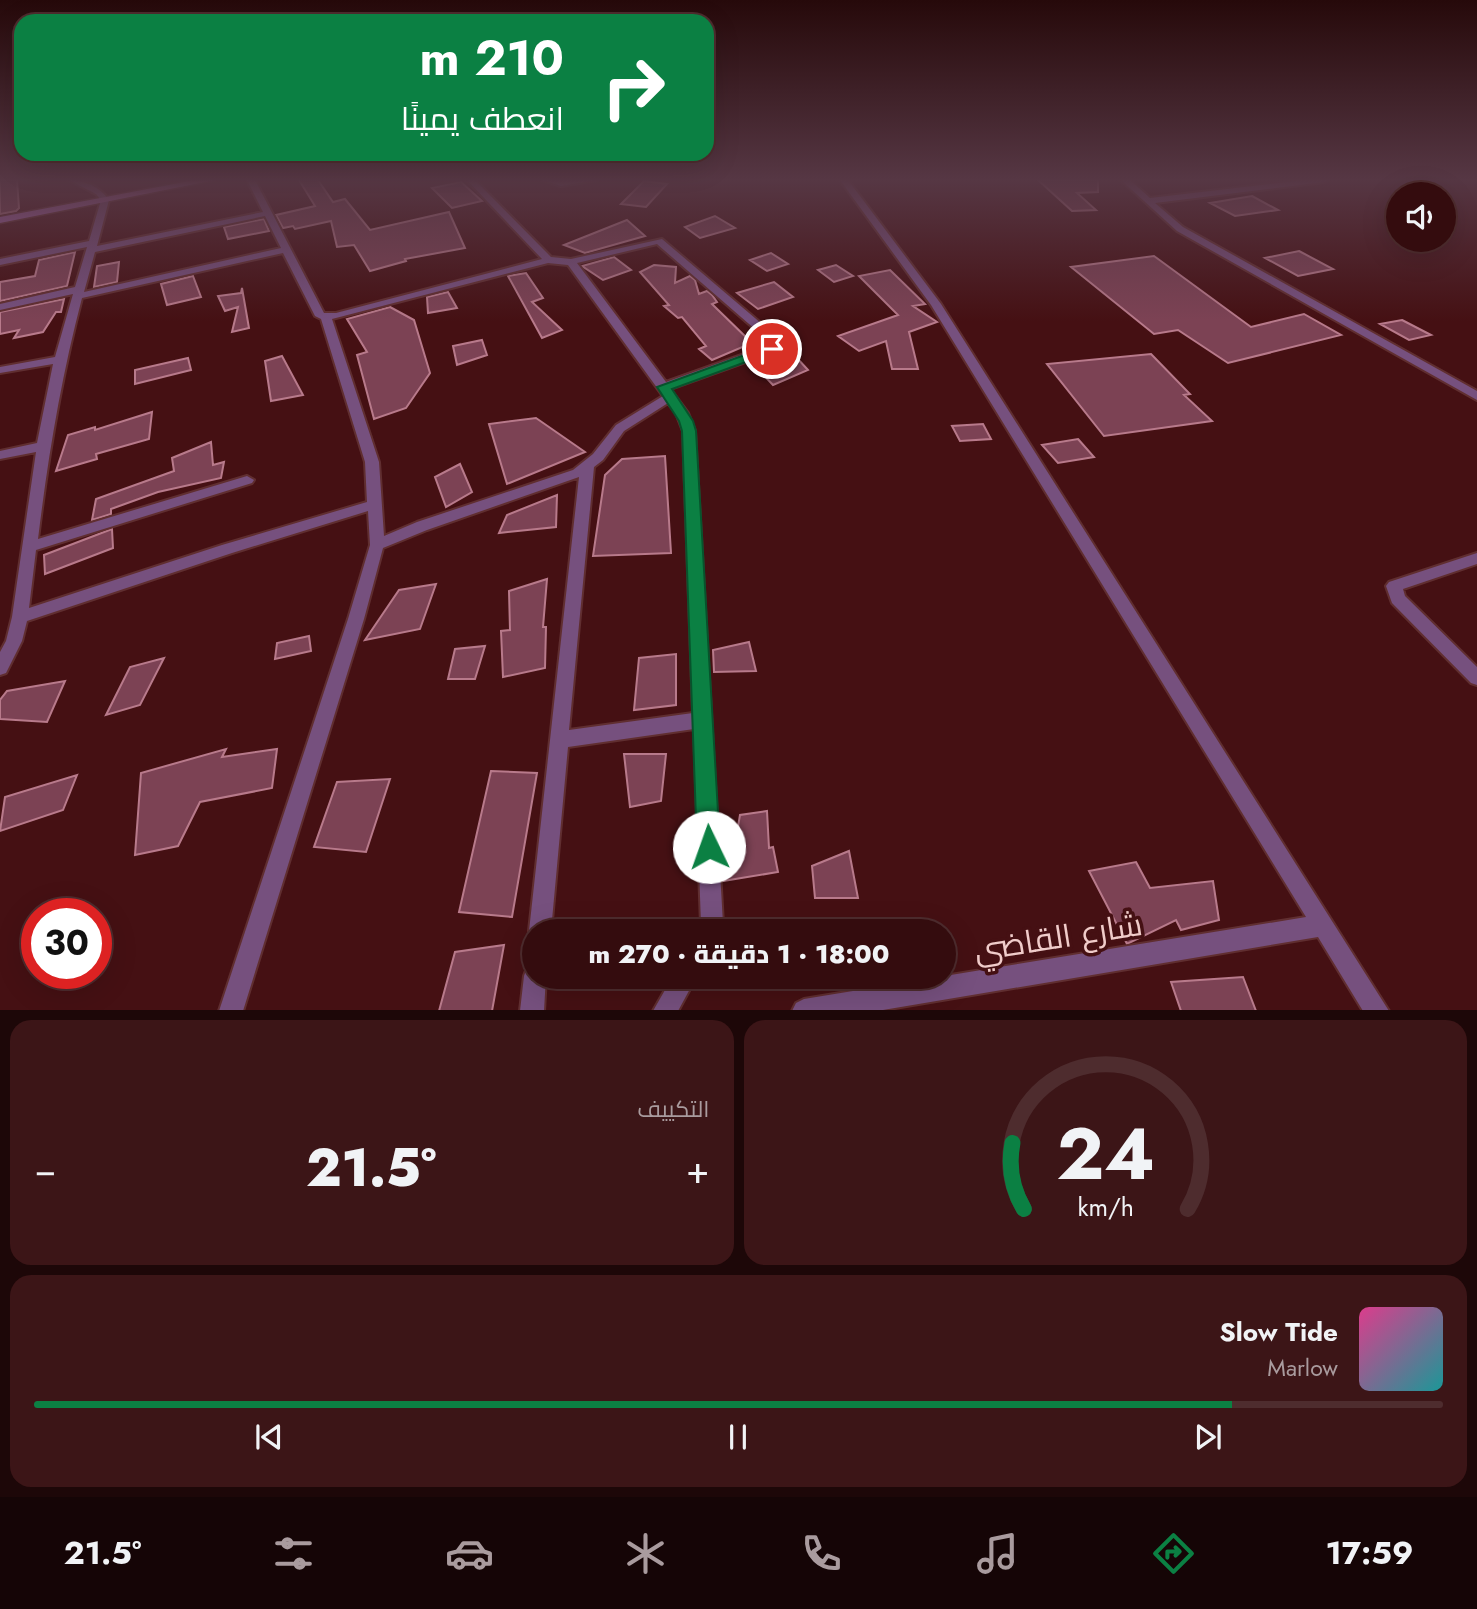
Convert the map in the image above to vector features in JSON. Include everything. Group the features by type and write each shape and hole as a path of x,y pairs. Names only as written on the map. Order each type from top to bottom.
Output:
{"street":[{"path":"0,668 14,641 20,617 43,446 60,359 97,227"},
{"path":"0,262 193,227"},
{"path":"276,227 317,313 327,317 548,260 570,262 659,241 779,344 668,392 620,428 587,467 377,545"},
{"path":"516,227 548,260"},
{"path":"879,227 936,304 1377,1010"},
{"path":"1178,227 1477,397"},
{"path":"0,307 287,249"},
{"path":"570,262 668,392 689,431 712,919"},
{"path":"230,1010 356,619 377,545 372,505 372,462 327,317"},
{"path":"0,370 60,359"},
{"path":"0,455 43,446"},
{"path":"541,919 587,467"},
{"path":"31,546 247,480"},
{"path":"20,617 372,505"},
{"path":"1477,558 1394,586 1398,599 1477,678"},
{"path":"559,740 703,720"},
{"name":"شارع القاضي","path":"804,1010 1322,925"},
{"path":"532,1010 534,989"},
{"path":"665,1010 678,989"}],"building":[{"path":"224,227 267,227 269,231 228,239"},
{"path":"332,227 368,227 370,230 383,227 456,227 465,248 405,259 406,261 370,271 354,245 337,247"},
{"path":"609,227 635,227 645,236 585,253 564,245"},
{"path":"685,227 735,228 700,238"},
{"path":"1299,251 1333,269 1298,276 1265,258"},
{"path":"75,252 67,286 0,301 0,282 35,276 39,260"},
{"path":"771,253 788,264 767,271 750,260"},
{"path":"1154,256 1251,327 1304,314 1341,335 1228,363 1178,330 1154,334 1071,267"},
{"path":"614,257 631,270 603,280 582,266"},
{"path":"119,262 117,282 94,287 97,266"},
{"path":"654,265 676,267 675,283 690,276 695,280 699,294 707,291 712,295 717,302 712,304 752,343 712,360 699,349 706,346 682,317 678,318 664,306 669,305 640,272"},
{"path":"836,265 853,276 834,282 818,270"},
{"path":"890,270 925,304 913,306 937,322 909,332 918,369 892,369 886,341 859,351 838,336 898,315 859,276"},
{"path":"526,273 543,298 532,302 562,330 542,338 508,276"},
{"path":"193,276 201,297 167,305 161,284"},
{"path":"774,282 793,297 758,309 737,293"},
{"path":"242,288 249,328 232,332 238,307 225,311 218,296 241,293"},
{"path":"448,292 457,308 428,313 427,297"},
{"path":"64,299 61,312 56,312 43,332 14,338 19,330 0,334 0,312"},
{"path":"390,307 414,320 430,373 406,408 374,419 357,355 367,352 347,319"},
{"path":"1402,320 1431,335 1409,340 1380,324"},
{"path":"482,340 487,355 457,365 453,346"},
{"path":"1151,354 1190,394 1184,395 1212,421 1104,436 1047,364"},
{"path":"282,356 303,395 271,401 265,361"},
{"path":"796,357 808,370 773,385 759,370"},
{"path":"188,358 191,370 135,384 135,370"},
{"path":"152,412 149,439 96,454 97,459 56,471 68,435 95,427 95,430"},
{"path":"536,418 585,452 507,484 489,424"},
{"path":"983,424 991,439 960,441 952,426"},
{"path":"1078,439 1094,457 1058,463 1042,445"},
{"path":"211,442 213,465 224,462 221,478 158,492 111,509 111,514 92,520 96,499 174,471 172,458"},
{"path":"665,456 671,553 593,556 605,475 622,459"},
{"path":"460,464 472,492 446,507 435,477"},
{"path":"557,495 556,527 499,533 507,515"},
{"path":"112,529 113,548 45,574 44,555"},
{"path":"547,579 543,627 546,627 545,668 503,677 501,631 510,630 509,591"},
{"path":"436,584 420,629 365,640 399,590"},
{"path":"309,636 311,651 275,659 277,643"},
{"path":"749,642 756,671 714,672 713,650"},
{"path":"485,646 475,679 448,679 455,649"},
{"path":"676,654 676,705 634,710 639,658"},
{"path":"164,658 140,705 106,715 130,667"},
{"path":"65,681 47,722 0,719 0,700 7,691"},
{"path":"226,749 222,757 277,749 272,788 200,802 178,846 135,855 141,773"},
{"path":"624,754 666,754 661,801 630,807"},
{"path":"491,771 537,773 512,917 459,912"},
{"path":"77,775 63,810 0,831 5,797"},
{"path":"390,779 366,852 314,847 337,782"},
{"path":"767,811 769,848 773,847 778,872 723,881 722,857 733,855 740,815"},
{"path":"849,851 858,898 815,898 812,866"},
{"path":"1136,862 1150,888 1213,881 1219,920 1181,930 1176,920 1127,944 1089,871"},
{"path":"504,945 492,1010 439,1010 455,952"},
{"path":"1243,977 1256,1010 1181,1010 1171,982"}],"route":[{"path":"709,847 689,431 686,421 664,387 772,349"}]}
